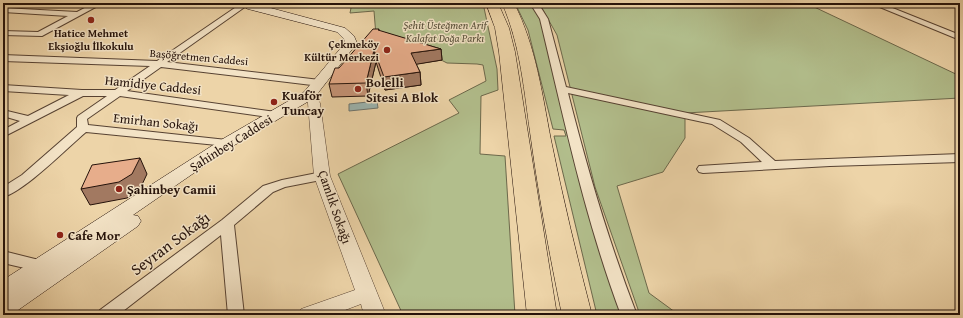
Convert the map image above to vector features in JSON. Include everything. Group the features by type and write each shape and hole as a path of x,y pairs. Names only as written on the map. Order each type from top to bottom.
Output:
{"highway":[{"path":"492,3 502,28 507,52 542,315"},
{"path":"508,3 518,25 526,55 553,206 577,315"}],"main road":[{"name":"Şahinbey Caddesi","path":"3,292 227,144 309,95 352,43 350,38 341,30 244,4"},
{"path":"3,308 241,146 276,115"}],"street":[{"path":"3,33 39,34 99,3"},
{"path":"534,3 544,19 588,190 618,289 629,315"},
{"path":"874,3 960,38"},
{"path":"888,3 960,33"},
{"path":"3,193 26,178 82,128 82,118 120,93 158,64 244,4"},
{"path":"3,10 78,14"},
{"name":"Başöğretmen Caddesi","path":"3,58 158,64 320,83"},
{"name":"Hamidiye Caddesi","path":"3,88 82,93 120,93 276,115"},
{"path":"562,89 716,122 745,140 772,165"},
{"path":"3,134 82,93"},
{"name":"Çamlık Sokağı","path":"309,95 314,103 322,176 375,315"},
{"path":"3,113 30,120"},
{"name":"Emirhan Sokağı","path":"82,128 227,144"},
{"path":"703,169 830,162 960,158"},
{"name":"Seyran Sokağı","path":"106,315 227,223 268,189 282,184 322,176"},
{"path":"227,223 236,315"},
{"path":"3,257 42,266"},
{"path":"308,315 366,294"}],"green space":[{"name":"Şehit Üsteğmen Arif Kalafat Doğa Parkı","path":"352,3 483,3 497,69 498,90 481,96 480,154 505,156 515,315 403,315 338,174 459,113 449,100 486,81 483,65 447,63 410,44 376,36 374,11 350,13"},
{"path":"515,3 531,3 540,19 622,315 597,315 554,136 566,136 564,130 553,129 528,30"},
{"path":"539,3 960,3 960,7 810,5 960,76 960,98 685,113 685,138 663,172 617,186 649,293 679,315 640,315 595,187 557,35"}],"water":[{"path":"377,101 378,108 349,111 349,104"}],"building":[{"path":"373,29 379,29 378,30 441,49 411,53 420,72 384,77 374,50 366,83 329,84 335,68 339,68"},
{"path":"140,158 132,174 119,182 81,189 92,165"}],"place":[{"name":"Hatice Mehmet Ekşioğlu İlkokulu","path":"91,20"},
{"name":"Çekmeköy Kültür Merkezi","path":"387,50"},
{"name":"Bolelli Sitesi A Blok","path":"358,89"},
{"name":"Kuaför Tuncay","path":"274,102"},
{"name":"Şahinbey Camii","path":"119,189"},
{"name":"Cafe Mor","path":"60,235"}]}
